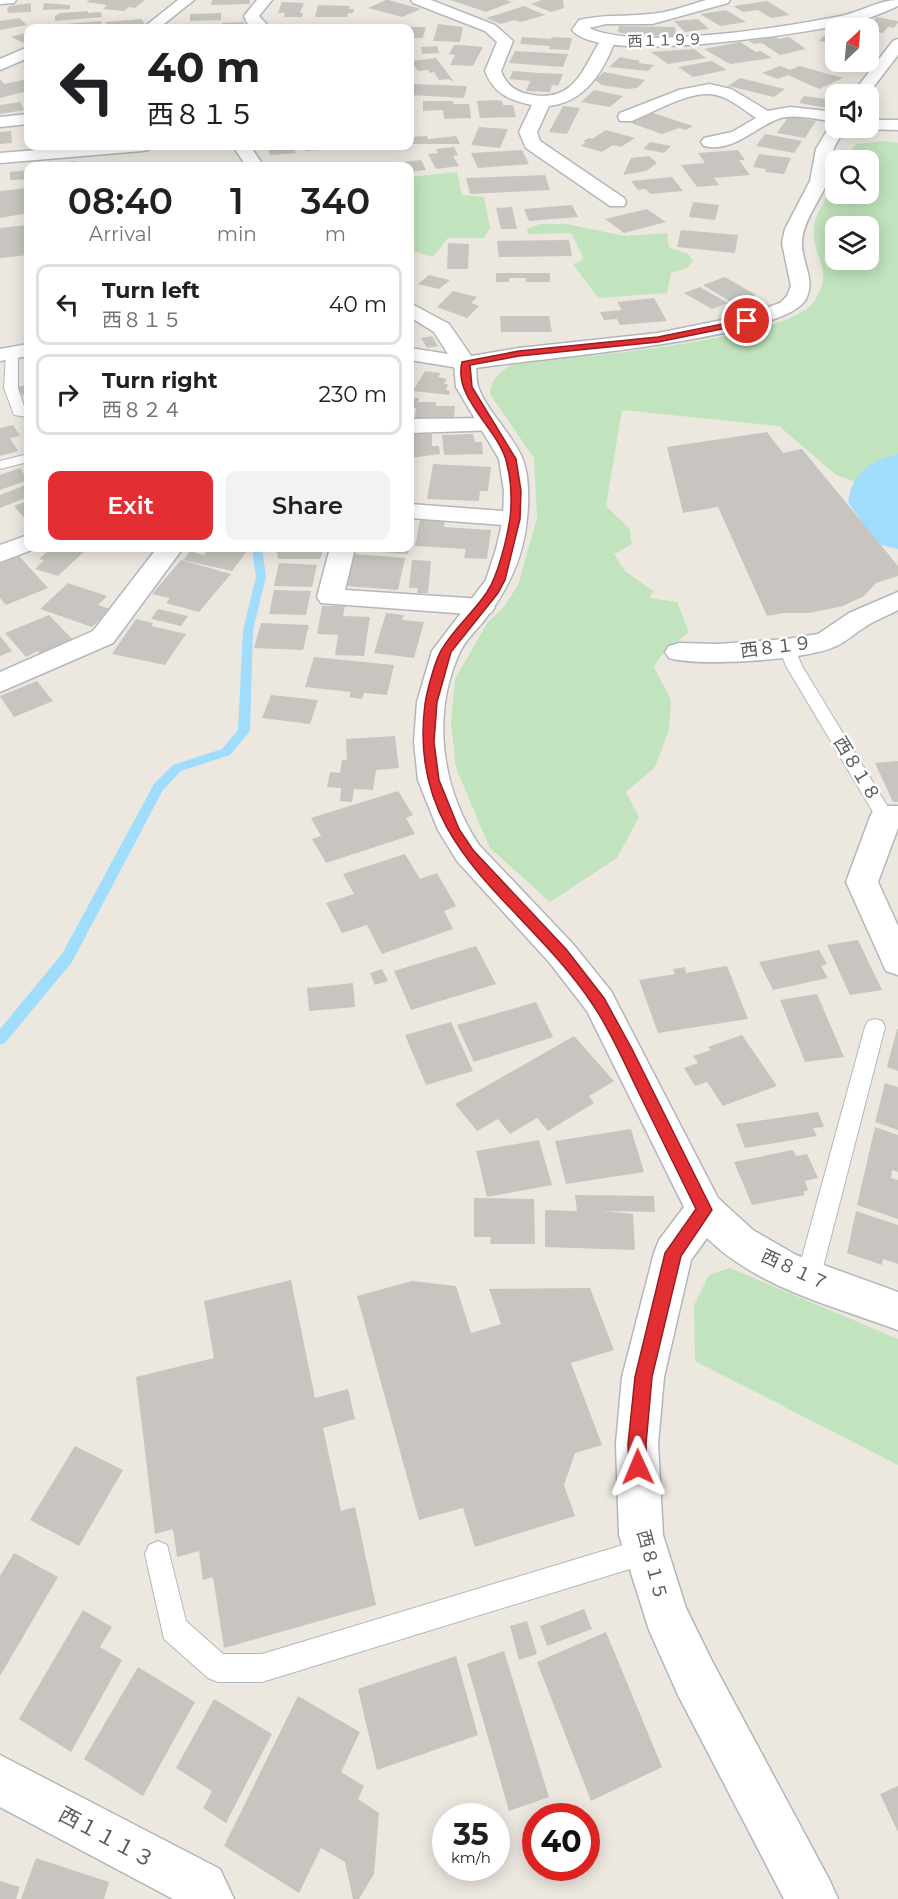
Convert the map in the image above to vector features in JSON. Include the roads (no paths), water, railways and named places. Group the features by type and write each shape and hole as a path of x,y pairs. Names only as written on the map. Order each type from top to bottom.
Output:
{"street":[{"path":"0,0 9,0"},
{"path":"155,24 187,0"},
{"path":"258,24 251,16 265,0"},
{"path":"418,0 490,28 505,41 493,71 502,88 521,98 542,102 566,97 579,87 602,57 607,41"},
{"name":"西１１９９","path":"723,0 652,19 597,20 584,23 580,30 587,36 607,41 678,41 809,27 861,15 898,0"},
{"path":"868,84 898,44"},
{"path":"0,65 24,54"},
{"path":"626,117 698,90 720,90 768,118"},
{"path":"542,102 528,132 532,144 617,202"},
{"path":"710,142 738,136 774,114 790,112 825,116"},
{"path":"0,122 24,119"},
{"path":"879,126 898,125"},
{"path":"414,355 465,363 519,354 658,339 747,321 788,307 796,299 801,286 792,243 795,229 819,181 825,149 831,138"},
{"path":"0,158 95,150"},
{"path":"414,311 442,328 465,363 467,387 511,459 516,491 515,519 499,580 482,607 446,651 434,691 428,742 433,780 453,830 468,853 561,953 599,1002 705,1210"},
{"path":"414,426 490,424"},
{"path":"414,511 515,519"},
{"path":"0,554 24,545"},
{"path":"0,683 103,637 167,552"},
{"path":"341,552 330,597 482,607"},
{"name":"西８１９","path":"679,652 718,653 788,648 826,640 858,619 898,600"},
{"name":"西８１８","path":"892,817 862,882 898,962"},
{"name":"西８１７","path":"705,1210 739,1243 784,1269 898,1311"},
{"name":"西８１５","path":"705,1210 673,1253 643,1377 637,1444 641,1535 665,1614 695,1678 812,1899"},
{"name":"西１１１３","path":"0,1780 202,1887 208,1899"}],"lane":[{"path":"14,353 11,388 19,412 24,413"},
{"path":"0,465 24,459"},
{"name":"西８１８","path":"788,648 794,666 892,817"},
{"path":"808,1279 875,1027"},
{"path":"158,1554 174,1629 218,1668 262,1668 646,1551"}],"waterway":[{"path":"898,471 879,488 877,502 898,531"},
{"path":"0,1039 67,958 158,787 177,768 226,752 244,731 248,630 261,577 258,552"}]}
